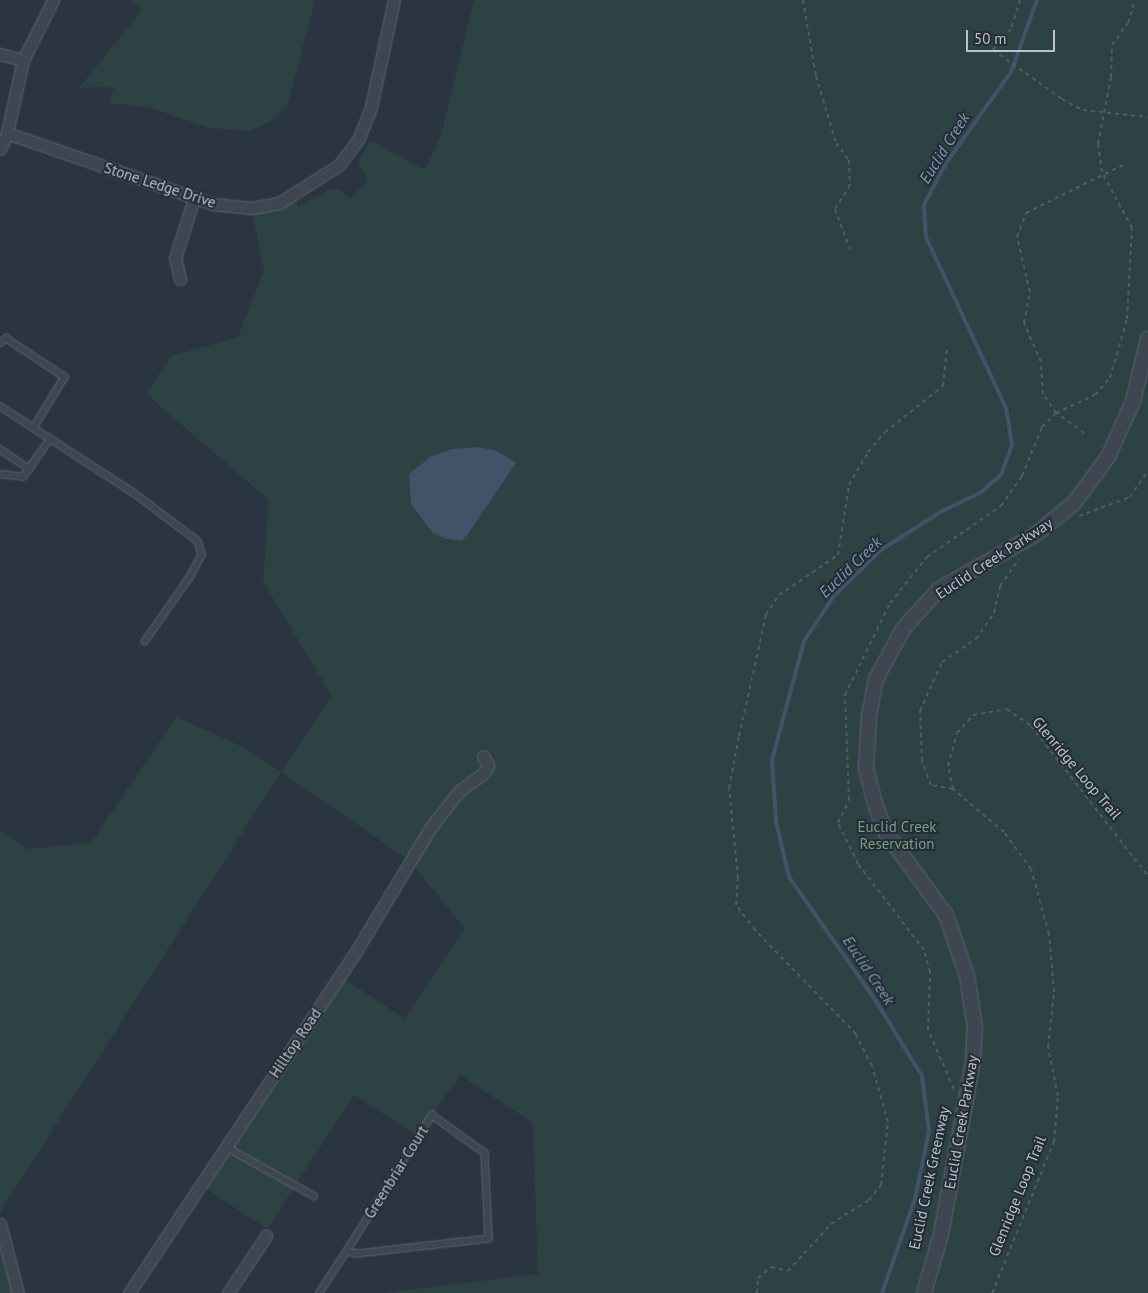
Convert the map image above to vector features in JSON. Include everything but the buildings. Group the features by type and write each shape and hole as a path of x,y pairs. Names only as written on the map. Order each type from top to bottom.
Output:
{"street":[{"path":"0,150 7,133 23,60 52,0"},
{"name":"Stone Ledge Drive","path":"7,133 213,204 251,208 279,203 339,165 358,140 371,107 394,0"},
{"path":"0,54 23,60"},
{"path":"180,279 176,258 194,198"},
{"name":"Euclid Creek Parkway","path":"924,1293 942,1234 973,1061 974,1028 967,976 946,915 886,834 875,804 866,769 869,717 876,680 903,629 938,590 1035,535 1074,503 1108,457 1133,401 1148,339"},
{"name":"Hilltop Road","path":"129,1293 358,948 431,826 459,791 484,773 488,765 483,756"},
{"path":"0,1224 18,1293"},
{"path":"228,1293 266,1236"}],"lane":[{"path":"0,342 6,338 65,377 34,428"},
{"path":"0,406 198,541 202,555 191,576 145,642"},
{"path":"0,474 23,477 50,439"},
{"path":"0,449 30,469"},
{"name":"Greenbriar Court","path":"319,1293 432,1114 482,1148 489,1239 357,1254 346,1252"},
{"path":"226,1147 314,1196"}],"path":[{"path":"803,0 816,76 836,143 849,160 850,185 836,209 850,249"},
{"path":"1020,0 1011,28 993,50 997,51 1062,99 1105,115 1148,117"},
{"name":"Euclid Creek Greenway","path":"956,1095 928,1030 930,972 924,950 858,864 838,823 849,800 845,695 890,603 927,557 1001,506 1022,476 1042,427 1056,413 1095,395 1110,378 1127,319 1132,228 1102,172 1098,144 1105,115 1112,45 1128,24 1135,0"},
{"path":"1084,433 1056,413 1043,394 1041,362 1024,323 1030,292 1018,237 1020,222 1026,212 1102,172 1126,164"},
{"path":"758,1293 758,1278 771,1267 788,1271 831,1224 868,1200 881,1185 888,1122 872,1066 856,1034 755,930 736,905 738,878 729,788 739,736 766,615 779,595 838,554 849,485 868,452 885,432 942,386 947,349"},
{"path":"1074,519 1130,497 1148,470"},
{"path":"953,789 930,785 922,761 920,711 942,662 976,639 994,612 1000,586 1021,556"},
{"name":"Glenridge Loop Trail","path":"992,1293 1054,1142 1058,1096 1048,1047 1054,992 1049,934 1030,869 1004,832 953,789 948,766 957,733 973,715 1007,709 1031,726 1148,876"}],"green space":[{"path":"129,0 315,0 288,104 271,121 250,131 210,128 148,107 109,103 114,87 79,88 142,10"},
{"name":"Euclid Creek Reservation","path":"474,0 1148,0 1148,1293 382,1293 538,1274 533,1123 460,1075 418,1136 354,1095 267,1229 201,1185 340,976 405,1019 465,929 410,861 281,772 332,696 263,582 269,500 146,394 171,356 238,337 264,270 251,208 294,195 298,207 331,189 340,190 350,199 368,180 358,163 370,140 425,170 441,135"},
{"path":"176,717 243,747 281,772 0,1212 0,830 28,849 91,843"},
{"path":"0,1223 18,1293 0,1293"}],"water":[{"path":"478,447 497,451 516,463 462,541 447,539 433,533 411,504 409,474 430,457 452,449"}],"waterway":[{"name":"Euclid Creek","path":"882,1293 915,1199 929,1131 922,1076 874,998 789,877 776,821 772,760 804,641 834,596 881,550 942,511 980,493 1001,475 1012,445 1006,408 926,237 924,205 946,163 1011,72 1037,0"}]}
